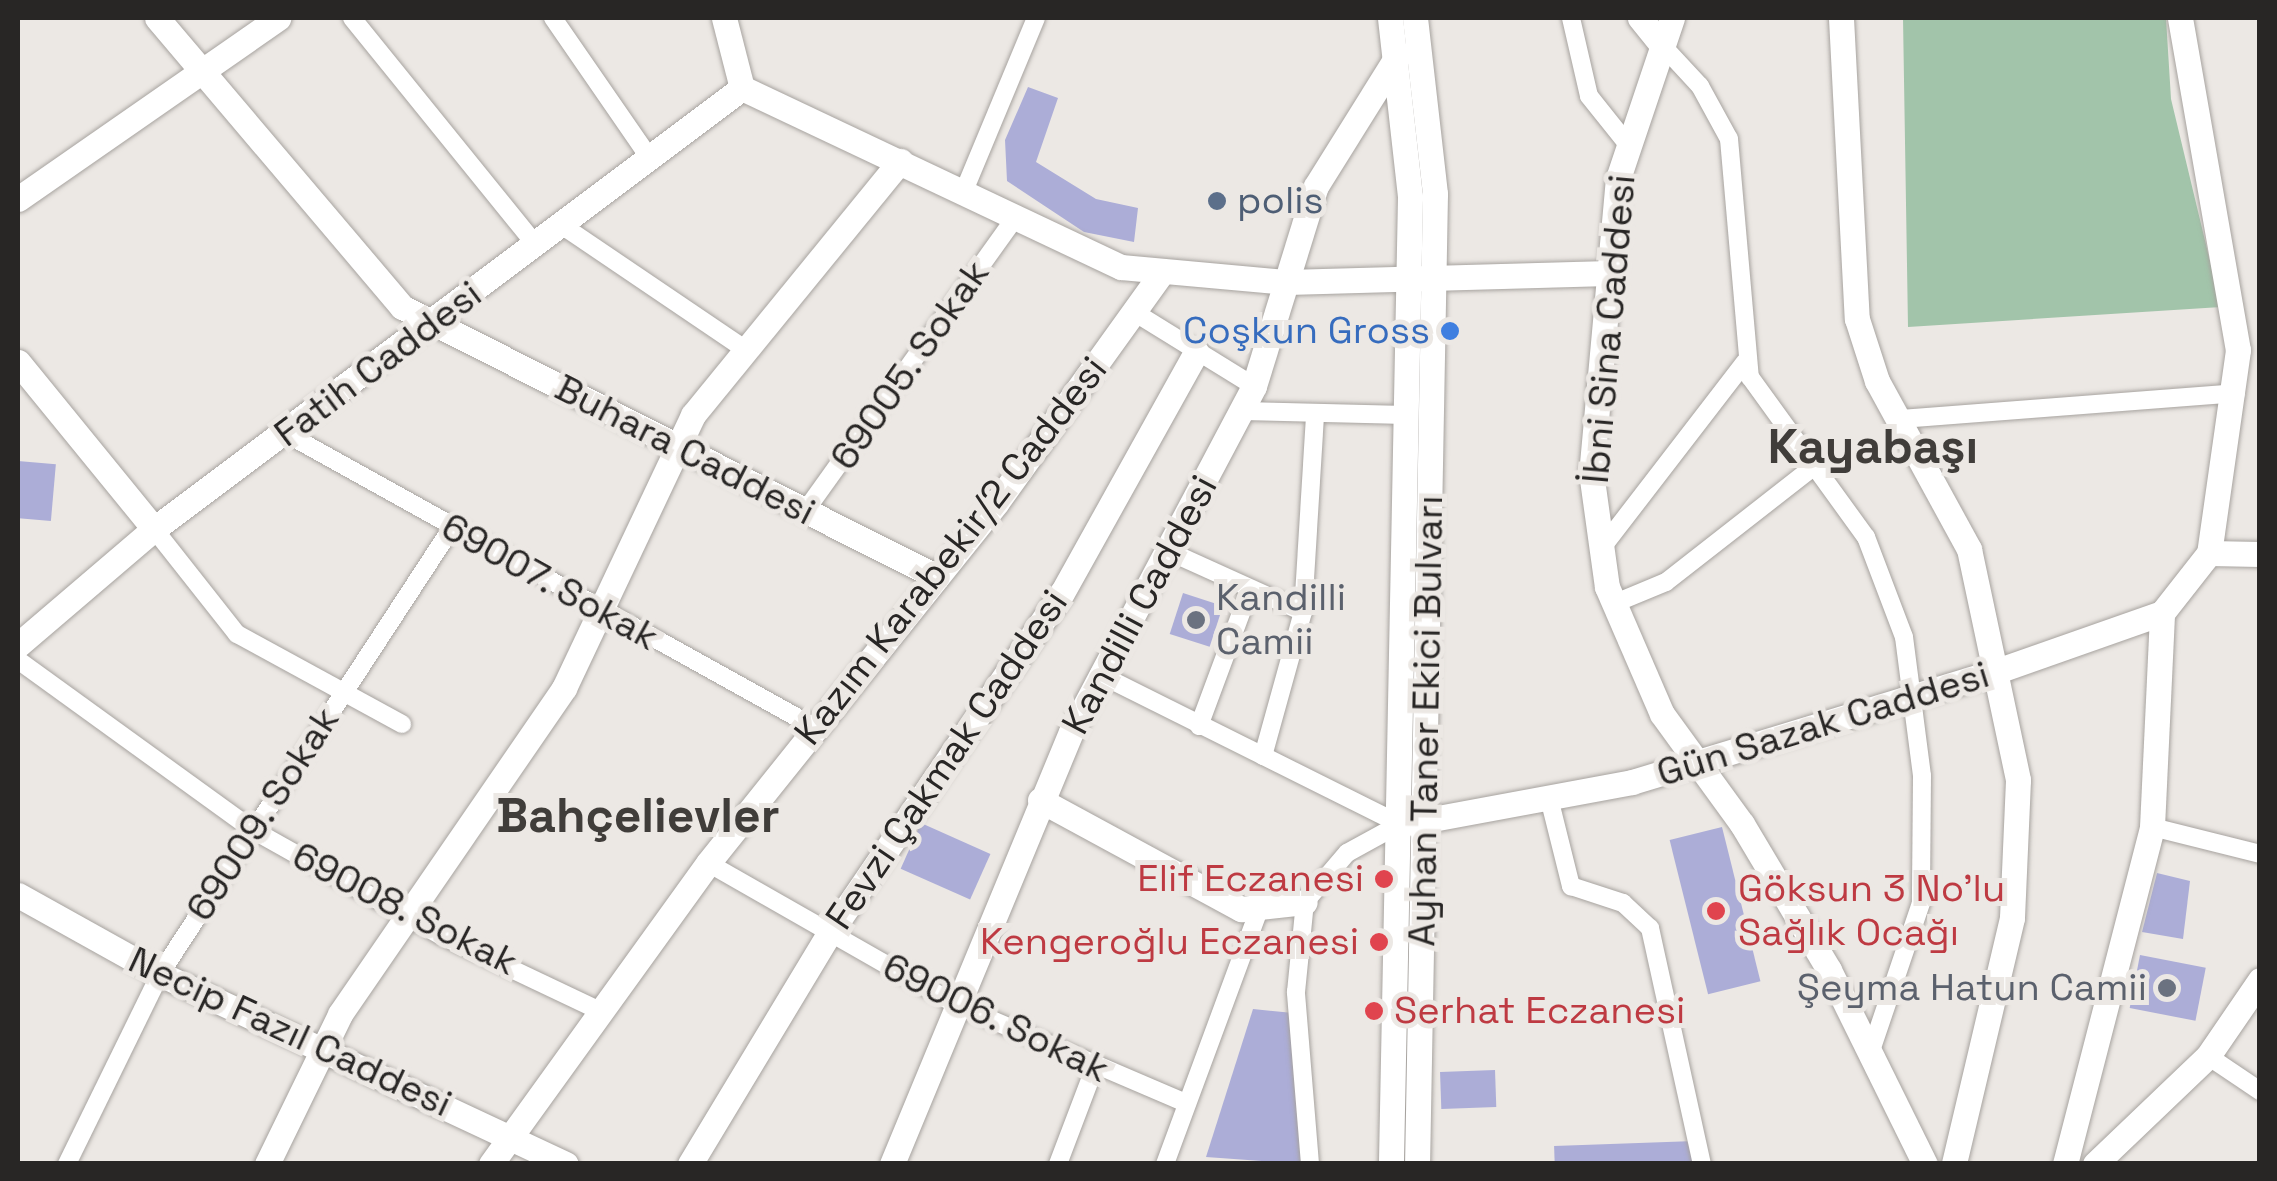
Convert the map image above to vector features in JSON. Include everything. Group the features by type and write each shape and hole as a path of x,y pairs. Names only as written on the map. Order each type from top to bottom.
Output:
{"street":[{"name":"Buhara Caddesi","path":"157,18 364,266 431,325 676,442 937,577"},
{"path":"18,199 278,18"},
{"path":"352,18 536,244"},
{"path":"553,18 651,160"},
{"path":"724,18 742,88 1014,218 1160,274 1287,282 1608,274"},
{"path":"964,191 1036,18"},
{"name":"Ayhan Taner Ekici Bulvarı","path":"1390,18 1410,160 1406,415 1417,1164"},
{"name":"Ayhan Taner Ekici Bulvarı","path":"1391,1164 1412,823 1434,279 1434,135 1415,18"},
{"path":"1571,18 1589,96 1626,141"},
{"path":"1640,18 1700,86 1729,139 1745,362 1883,570 1915,695 1921,903 1872,1048"},
{"name":"İbni Sina Caddesi","path":"1672,18 1626,141 1608,274 1592,472 1601,549 1613,604 1662,714 1742,824 1872,1048 1926,1164"},
{"path":"1842,18 1857,319 1900,420 1961,527 1997,671 2018,780 2018,867 2001,981 1954,1164"},
{"path":"2065,1164 2152,827 2162,613 2209,553 2236,393 2232,279 2188,105 2180,18"},
{"name":"Kandilli Caddesi","path":"892,1164 1040,800 1099,674 1254,386 1330,156 1398,55"},
{"name":"Fatih Caddesi","path":"18,645 154,529 287,434 742,88"},
{"path":"266,1164 320,1049 403,915 564,688 604,610 676,442 900,161"},
{"name":"69005. Sokak","path":"806,510 1014,218"},
{"path":"563,226 746,350"},
{"name":"Kazım Karabekir/2 Caddesi","path":"490,1164 708,863 937,577 1160,274"},
{"path":"1134,312 1254,386"},
{"name":"Fevzi Çakmak Caddesi","path":"690,1164 829,934 1062,594 1196,352"},
{"path":"18,362 238,634 402,724"},
{"path":"1601,549 1745,362"},
{"path":"1900,420 2236,393"},
{"path":"1242,412 1406,415"},
{"path":"1263,756 1303,612 1315,413"},
{"name":"69007. Sokak","path":"287,434 816,728"},
{"path":"1613,604 1666,582 1813,467"},
{"name":"69009. Sokak","path":"67,1164 160,974 451,528"},
{"path":"1168,550 1303,612"},
{"path":"2209,553 2260,554"},
{"path":"1199,726 1250,589"},
{"name":"Gün Sazak Caddesi","path":"1412,823 1550,802 1697,765 1997,671 2162,613"},
{"name":"69008. Sokak","path":"18,660 253,830 403,915 600,1011"},
{"path":"1099,674 1199,726 1412,823"},
{"path":"1040,800 1258,912 1304,902"},
{"path":"1550,802 1571,886 1636,910 1650,928 1702,1164"},
{"path":"1310,1164 1296,992 1304,902 1347,853 1412,823"},
{"path":"2152,827 2260,854"},
{"name":"69006. Sokak","path":"708,863 957,1005 1094,1068 1186,1103"},
{"name":"Necip Fazıl Caddesi","path":"18,899 160,974 566,1164"},
{"path":"1165,1164 1258,912"},
{"path":"2095,1164 2208,1056 2260,980"},
{"path":"2208,1056 2260,1091"},
{"path":"1058,1164 1094,1068"}],"green space":[{"path":"1903,18 2166,18 2171,99 2221,307 1908,327"}],"building":[{"path":"1028,87 1058,98 1036,162 1096,199 1138,208 1134,242 1084,232 1007,181 1005,140"},
{"path":"18,461 56,464 51,521 18,518"},
{"name":"Kandilli Camii","path":"1183,593 1223,606 1210,647 1170,634"},
{"path":"921,823 990,854 970,900 901,869"},
{"name":"Göksun 3 No'lu Sağlık Ocağı","path":"1722,827 1760,981 1708,994 1670,840"},
{"path":"2157,873 2190,881 2183,939 2142,932"},
{"name":"Şeyma Hatun Camii","path":"2140,955 2206,968 2195,1021 2130,1008"},
{"path":"1253,1009 1293,1013 1304,1164 1206,1157"},
{"path":"1495,1070 1496,1107 1441,1109 1440,1072"},
{"path":"1695,1141 1696,1164 1555,1164 1554,1146"}],"place":[{"name":"polis","path":"1217,201"},
{"name":"Coşkun Gross","path":"1450,331"},
{"name":"Kandilli Camii","path":"1196,620"},
{"name":"Elif Eczanesi","path":"1384,879"},
{"name":"Göksun 3 No'lu Sağlık Ocağı","path":"1716,911"},
{"name":"Kengeroğlu Eczanesi","path":"1379,942"},
{"name":"Şeyma Hatun Camii","path":"2167,988"},
{"name":"Serhat Eczanesi","path":"1374,1011"}],"district":[{"name":"Kayabaşı","path":"1873,447"},
{"name":"Bahçelievler","path":"638,816"}]}
